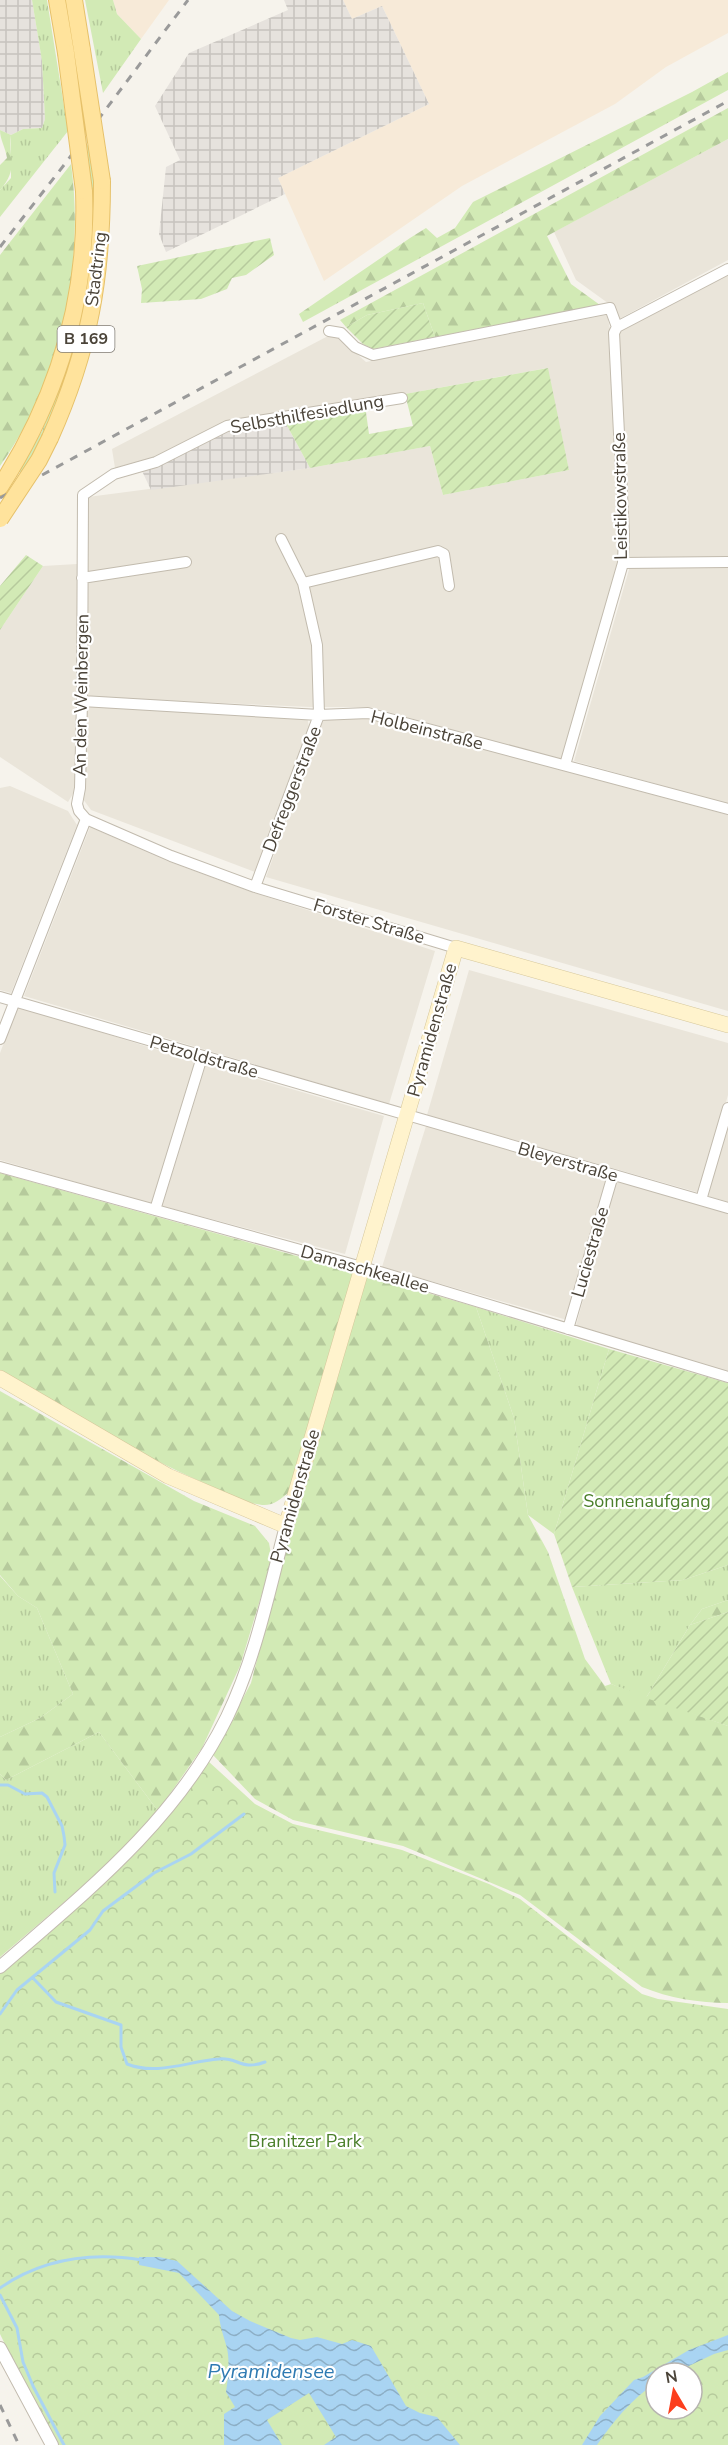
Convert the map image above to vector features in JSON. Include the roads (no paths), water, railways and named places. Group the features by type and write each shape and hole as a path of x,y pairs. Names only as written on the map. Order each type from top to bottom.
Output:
{"main road":[{"name":"Stadtring","path":"0,519 39,460 72,386 88,330 99,268 102,181 98,140 57,0"},
{"name":"Stadtring","path":"0,487 34,429 57,376 72,321 82,262 84,191 74,52 74,0"},
{"name":"Forster Straße","path":"456,948 728,1025"},
{"name":"Pyramidenstraße","path":"286,1526 456,948"},
{"path":"0,1378 168,1476 286,1526"}],"street":[{"path":"329,331 341,333 354,347 373,356 610,308 617,327 728,269"},
{"name":"Leistikowstraße","path":"566,765 623,563 624,534 614,333 617,327"},
{"name":"Selbsthilfesiedlung","path":"83,495 114,474 156,462 226,426 402,398"},
{"name":"An den Weinbergen","path":"0,1039 82,815 83,495"},
{"name":"Defreggerstraße","path":"255,887 319,715 317,645 303,583 281,539"},
{"path":"303,583 438,551 444,554 449,586"},
{"path":"82,578 186,562"},
{"path":"623,563 728,562"},
{"name":"Holbeinstraße","path":"82,701 319,715 368,714 728,809"},
{"name":"Forster Straße","path":"82,815 171,856 255,887 456,948"},
{"name":"Petzoldstraße","path":"0,997 408,1115"},
{"path":"155,1210 202,1057"},
{"path":"701,1200 728,1108"},
{"name":"Bleyerstraße","path":"408,1115 728,1208"},
{"name":"Damaschkeallee","path":"0,1167 362,1267 728,1377"},
{"name":"Luciestraße","path":"568,1329 613,1175"},
{"name":"Pyramidenstraße","path":"0,1967 108,1873 154,1825 181,1792 226,1718 245,1675 286,1526"},
{"path":"0,2348 51,2445"}],"water":[{"name":"Pyramidensee","path":"139,2257 159,2257 177,2261 232,2311 291,2338 300,2340 317,2337 342,2344 352,2340 371,2346 406,2406 420,2413 437,2417 460,2445 324,2445 336,2437 309,2393 267,2420 282,2445 224,2445 224,2414 235,2407 226,2392 228,2354 219,2315 179,2273 139,2265"},
{"path":"728,2335 728,2350 699,2361 670,2361 689,2350"},
{"path":"643,2377 644,2392 624,2411 597,2445 582,2445 600,2416 634,2380"}],"waterway":[{"path":"0,1785 8,1785 25,1794 42,1793 47,1797 62,1826 65,1845 54,1873 55,1892"},
{"path":"0,2014 17,1990 90,1930 103,1911 154,1873 191,1854 244,1814"},
{"path":"33,1978 56,2002 121,2025 121,2047 127,2064 150,2069 219,2059 250,2065 265,2062"},
{"path":"0,2288 33,2270 68,2260 105,2257 142,2260"},
{"path":"0,2295 17,2328 23,2362 33,2386 64,2445"}],"railway":[{"path":"0,247 188,0"},
{"path":"0,498 728,101"},
{"path":"0,2405 19,2445"}],"park label":[{"name":"Sonnenaufgang","path":"647,1501"},
{"name":"Branitzer Park","path":"305,2141"}]}
